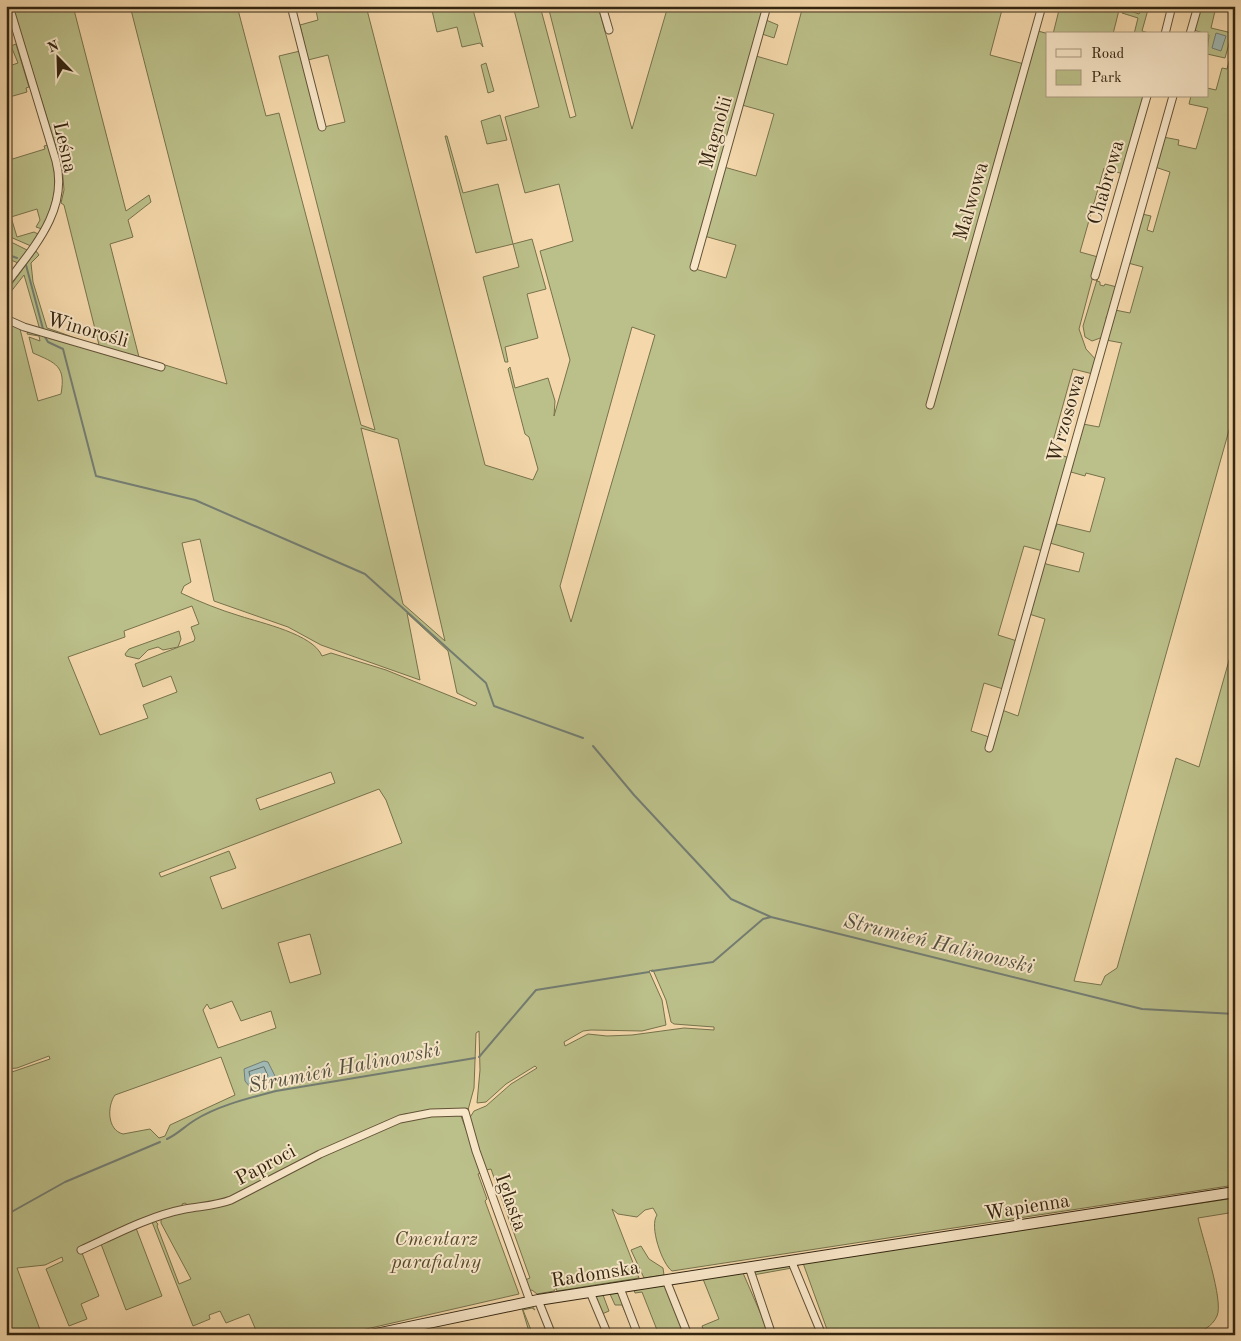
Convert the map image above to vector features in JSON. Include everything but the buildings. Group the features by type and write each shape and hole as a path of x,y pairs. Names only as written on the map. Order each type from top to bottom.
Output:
{"street":[{"name":"Leśna","path":"6,284 49,223 57,200 59,178 56,161 9,6"},
{"path":"291,6 322,127"},
{"path":"602,6 608,30"},
{"name":"Magnolii","path":"694,267 767,6"},
{"name":"Malwowa","path":"930,405 1042,6"},
{"path":"1165,32 1172,6"},
{"path":"1191,32 1198,6"},
{"name":"Chabrowa","path":"1095,276 1146,98"},
{"name":"Wrzosowa","path":"989,748 1172,98"},
{"name":"Winorośli","path":"6,319 24,327 161,367"},
{"name":"Paproci","path":"81,1250 138,1224 186,1209 219,1205 320,1154 400,1118 431,1113 465,1112"},
{"name":"Iglasta","path":"465,1112 476,1151 534,1301 552,1335"},
{"name":"Wapienna","path":"825,1255 1235,1192"},
{"name":"Radomska","path":"370,1335 534,1301 825,1255"},
{"path":"791,1260 822,1335"},
{"path":"748,1267 772,1335"},
{"path":"666,1280 688,1335"},
{"path":"620,1288 638,1335"},
{"path":"590,1292 608,1335"}],"green space":[{"name":"Cmentarz parafialny","path":"12,6 73,6 126,211 149,195 151,202 128,220 133,237 110,244 139,357 227,384 130,6 237,6 266,116 279,113 361,425 375,430 279,56 300,51 320,128 345,122 328,55 308,60 300,25 318,20 315,6 366,6 485,465 533,480 538,469 529,437 525,434 508,369 510,367 515,388 548,378 555,401 554,416 570,360 540,251 573,241 559,184 525,193 505,117 539,107 513,6 540,6 570,118 576,116 548,6 598,6 632,129 668,6 765,6 692,268 726,278 736,245 704,236 724,167 756,176 774,114 742,105 756,56 787,65 803,6 1003,6 990,55 1028,65 1038,31 1046,33 1046,98 1144,98 1123,174 1104,168 1080,252 1098,257 1079,329 1086,349 1097,361 1093,374 1073,369 1050,452 1070,458 1043,551 1024,546 998,635 1017,641 1003,689 984,683 971,731 989,737 986,748 1002,710 1018,716 1045,619 1029,614 1045,561 1046,564 1079,572 1084,553 1050,543 1057,524 1090,532 1105,478 1086,473 1085,476 1071,472 1067,480 1083,424 1099,427 1122,343 1106,340 1115,310 1130,313 1143,267 1128,263 1138,234 1142,214 1151,216 1147,230 1153,232 1170,172 1155,167 1163,137 1179,140 1178,145 1196,149 1208,108 1189,104 1190,98 1208,98 1208,88 1216,90 1222,68 1227,69 1235,41 1235,409 1074,981 1101,985 1105,976 1117,968 1176,758 1199,767 1235,639 1235,1185 672,1271 664,1261 658,1244 655,1227 657,1215 653,1208 645,1210 637,1217 618,1214 612,1209 639,1278 557,1291 556,1288 554,1291 537,1294 532,1290 529,1291 525,1280 530,1278 491,1169 486,1170 469,1119 474,1111 486,1106 511,1084 537,1068 535,1066 506,1084 486,1102 477,1103 480,1070 479,1031 476,1033 474,1088 468,1110 405,1114 332,1146 416,1116 461,1116 482,1172 478,1174 487,1199 485,1201 519,1294 340,1335 258,1335 249,1314 226,1323 220,1311 209,1315 210,1319 193,1326 152,1222 155,1221 158,1224 157,1226 179,1284 191,1279 161,1223 161,1219 189,1206 185,1203 182,1204 183,1208 136,1228 162,1296 126,1310 101,1244 82,1253 99,1296 81,1304 87,1319 69,1326 46,1269 63,1261 62,1257 45,1265 17,1268 42,1335 6,1335 6,1074 50,1059 49,1056 17,1068 6,1069 6,321 20,329 38,401 61,394 62,377 60,371 53,363 33,353 29,337 40,341 39,336 27,334 28,331 40,330 24,275 6,298 6,292 36,251 39,255 31,263 33,282 47,328 99,345 64,205 61,203 64,190 62,166","holes":["632,327 655,335 571,622 560,586","361,428 398,439 445,641 403,604","200,539 214,601 288,627 321,645 420,680 407,613 448,651 457,693 477,703 475,706 386,670 331,653 322,656 317,648 308,641 286,630 233,614 181,593 184,586 191,582 182,543","192,606 199,624 191,627 195,638 194,641 135,664 143,687 171,676 177,692 143,705 148,718 100,735 68,657 125,637 124,631","331,772 335,783 260,810 256,799","379,789 386,800 402,843 222,909 210,877 236,868 229,851 161,877 159,873","310,934 321,974 290,983 278,943","653,970 666,1000 671,1022 674,1024 714,1027 714,1030 684,1028 632,1035 607,1036 588,1034 565,1046 564,1042 583,1031 642,1031 666,1025 662,1000 649,971","232,1001 241,1021 271,1011 276,1028 218,1048 203,1010 207,1004 210,1009","221,1057 235,1095 170,1125 165,1136 159,1138 150,1129 123,1134 118,1132 111,1123 110,1111 115,1095"]},
{"path":"431,6 472,6 483,47 480,43 462,47 457,27 437,32"},
{"path":"1060,6 1120,6 1114,32 1054,32"},
{"path":"1124,6 1128,6 1127,10 1139,14 1142,6 1149,6 1142,31 1145,32 1134,32 1138,18 1122,13"},
{"path":"1201,7 1215,11 1211,28 1232,33 1225,58 1208,54 1208,32 1194,30"},
{"path":"766,20 778,25 774,38 762,34"},
{"path":"16,44 29,87 26,88 27,92 6,98 6,67 18,63 11,46"},
{"path":"486,63 494,91 488,93 481,65"},
{"path":"500,115 507,140 487,144 481,121"},
{"path":"445,136 447,136 463,193 498,184 513,244 476,253"},
{"path":"48,145 54,168 55,188 51,207 42,229 36,227 40,220 37,209 11,217 17,237 34,232 38,234 31,246 6,234 6,161 45,149 44,146"},
{"path":"532,239 546,289 527,294 538,338 505,347 508,362 505,362 483,277 519,267 513,244"},
{"path":"7,240 27,250 18,263 6,258"},
{"path":"1103,260 1097,281 1100,282 1100,285 1104,286 1105,284 1117,287 1109,314 1106,317 1107,321 1103,337 1092,341 1085,337 1083,326"},
{"path":"179,631 181,639 178,647 163,650 158,647 148,650 139,659 126,656 125,654 129,649"},
{"path":"1235,1198 1235,1212 1198,1218 1212,1268 1218,1297 1218,1308 1217,1316 1213,1323 1193,1335 829,1335 803,1263"},
{"path":"641,1246 649,1259 663,1268 664,1275 644,1278 631,1250"},
{"path":"791,1265 792,1268 753,1275 751,1271"},
{"path":"743,1273 770,1335 705,1335 702,1326 719,1319 703,1279"},
{"path":"666,1285 686,1335 659,1335 642,1292 635,1293 634,1290"},
{"path":"619,1293 635,1335 622,1305 615,1305 610,1294"},
{"path":"603,1295 609,1311 602,1314 594,1296"},
{"path":"532,1306 535,1310 532,1308 523,1310 533,1335 530,1335 522,1308"}],"water":[{"path":"1216,33 1226,36 1221,51 1212,48"},
{"path":"264,1061 268,1062 275,1076 271,1080 250,1087 245,1081 244,1069"}],"waterway":[{"path":"6,254 17,258"},
{"path":"26,265 43,329"},
{"path":"45,337 48,342 63,349 96,476 195,500 365,574 486,683 494,706 583,738"},
{"path":"593,746 634,795 731,899 771,917"},
{"name":"Strumień Halinowski","path":"652,971 713,962 763,919 771,917 1142,1009 1235,1014"},
{"name":"Strumień Halinowski","path":"479,1057 536,990 649,972"},
{"name":"Strumień Halinowski","path":"167,1139 214,1110 276,1091 475,1058"},
{"name":"Strumień Halinowski","path":"6,1215 65,1182 160,1142"}]}
